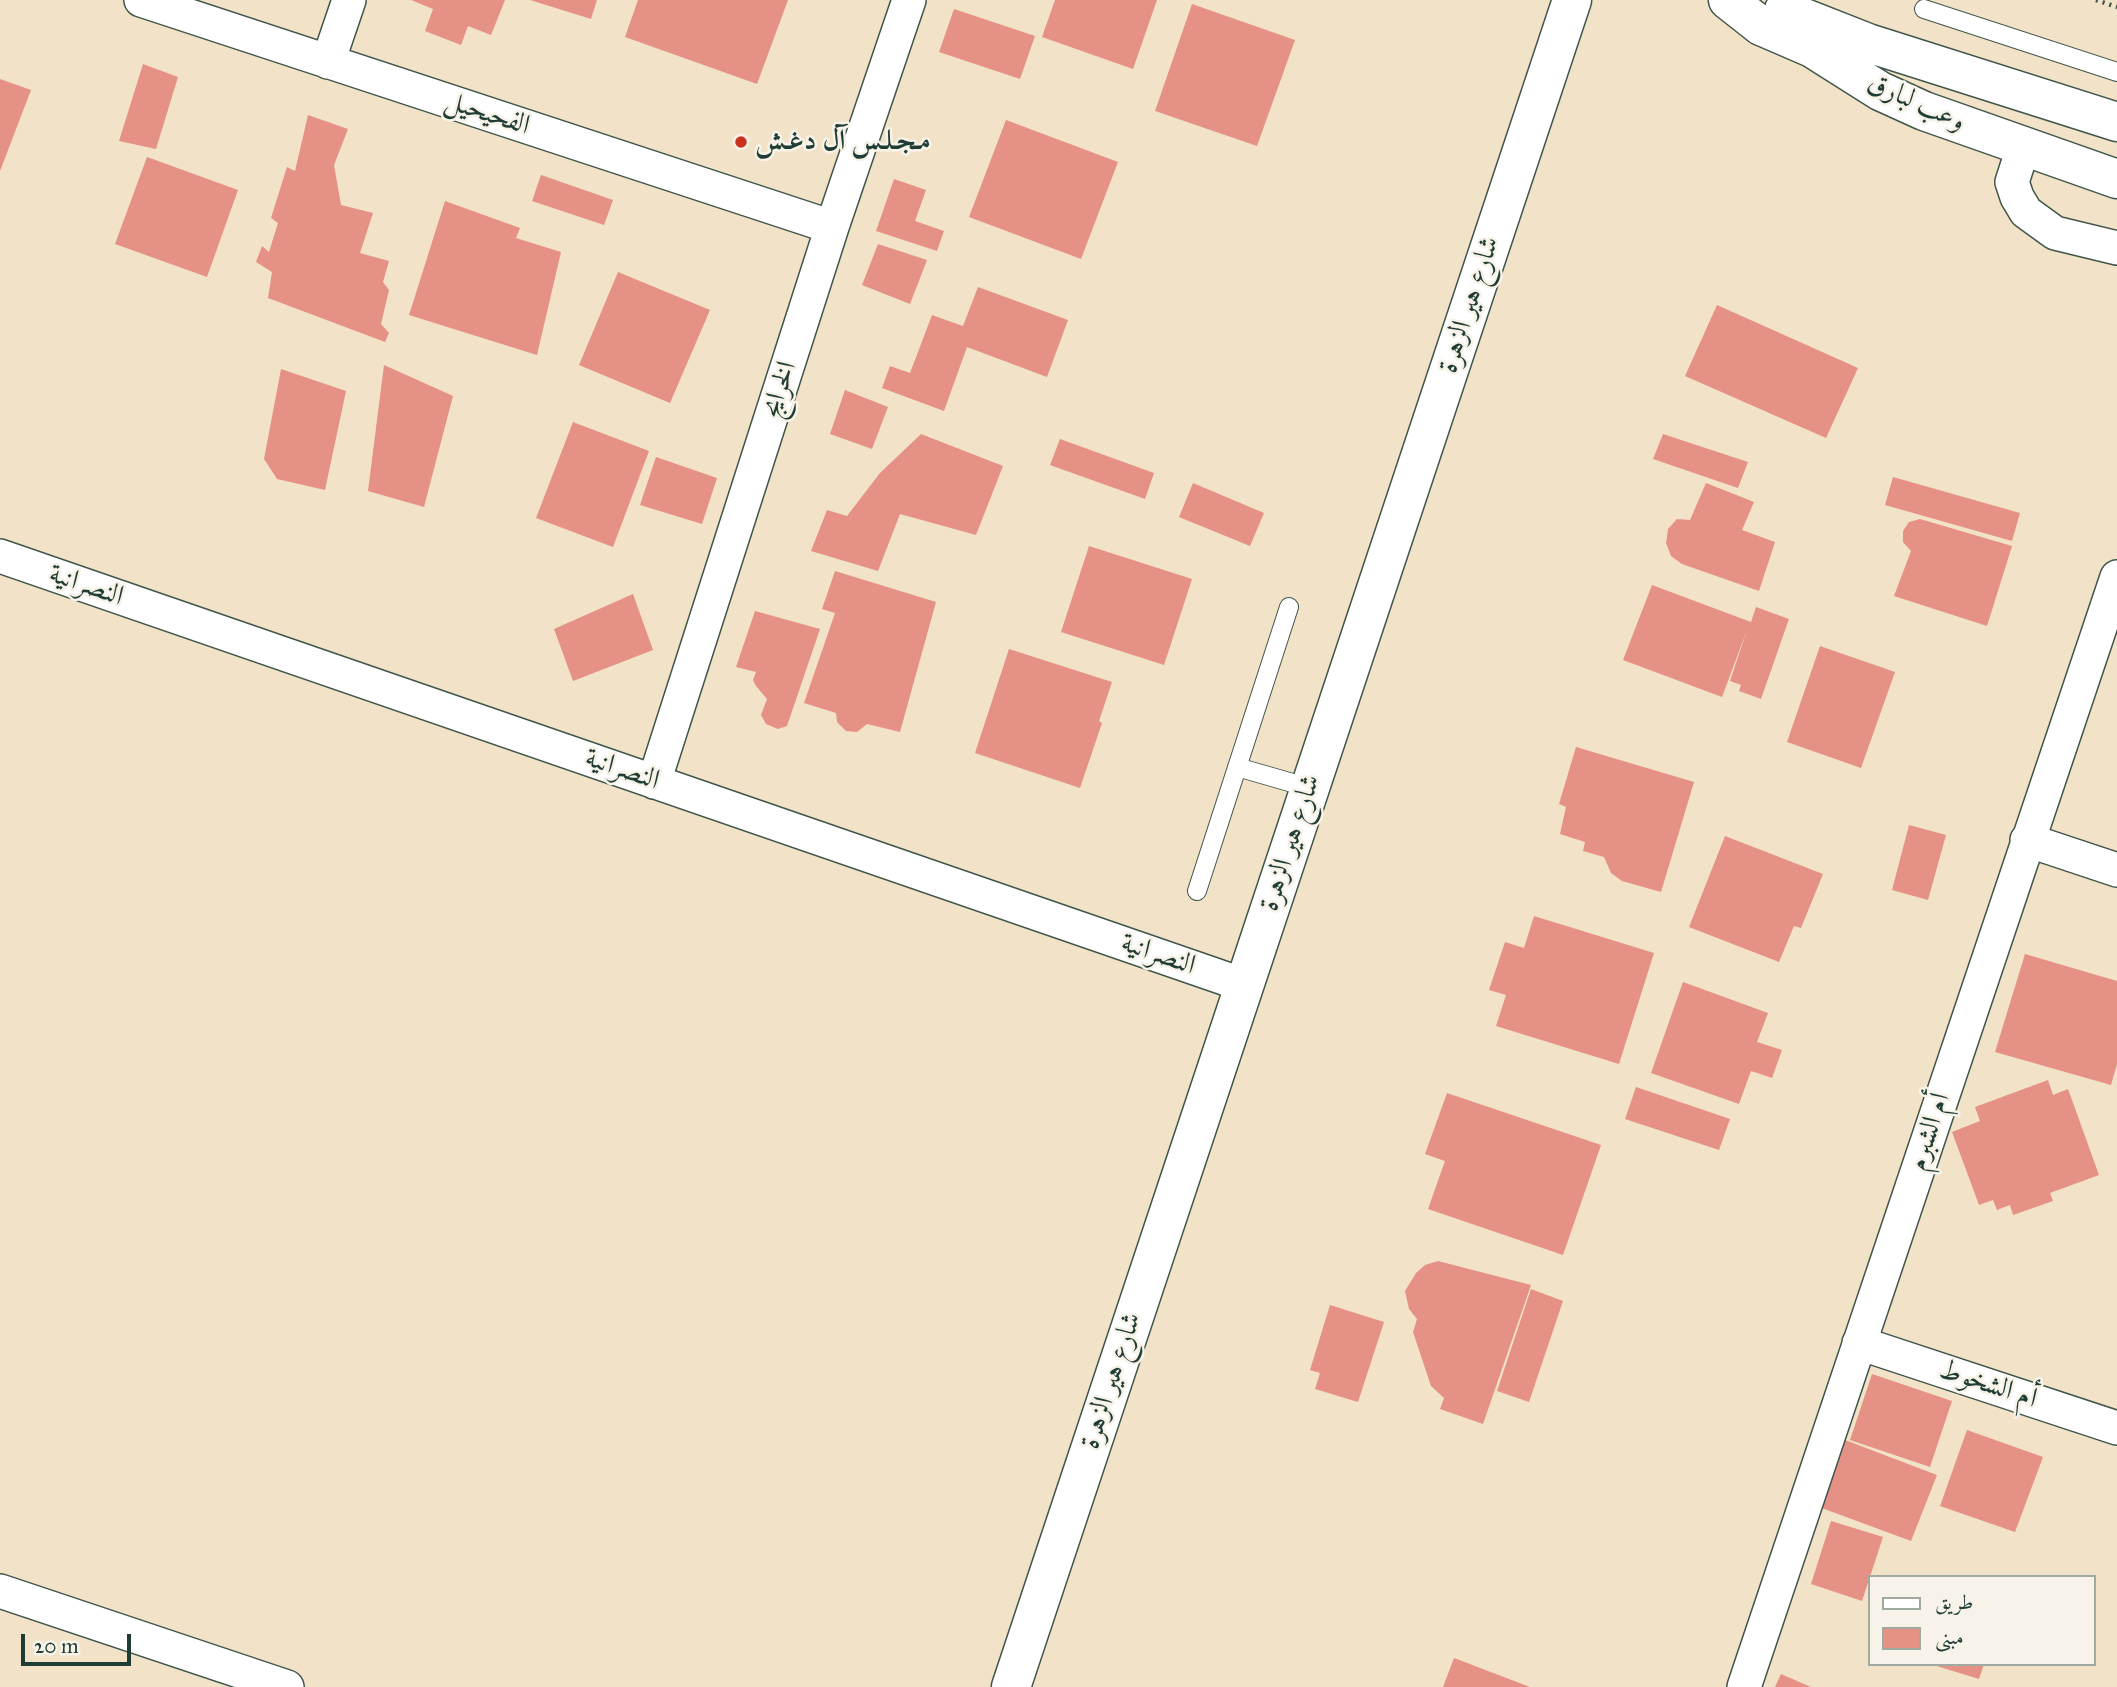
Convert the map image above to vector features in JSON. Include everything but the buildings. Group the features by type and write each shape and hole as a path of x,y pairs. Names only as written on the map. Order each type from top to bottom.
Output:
{"street":[{"name":"الفحيحيل","path":"141,0 832,227"},
{"path":"328,62 349,0"},
{"name":"الخرايج","path":"654,782 832,227 909,0"},
{"name":"شارع هير الزهرة","path":"1011,1687 1572,0"},
{"name":"وعب لبارق","path":"1728,0 1760,26 1812,48 1880,90 1924,111 2117,179"},
{"name":"وعب لبارق","path":"1764,0 1868,43 2117,122"},
{"path":"2023,148 2012,182 2026,212 2055,233 2117,248"},
{"name":"النصرانية","path":"0,556 1244,985"},
{"name":"أم الشبرم","path":"1744,1687 2117,577"},
{"path":"2028,840 2117,870"},
{"name":"أم الشخوط","path":"1860,1343 2117,1428"},
{"path":"0,1591 288,1687"}],"lane":[{"path":"1924,9 2117,72"},
{"path":"1198,891 1289,607"},
{"path":"1237,767 1310,788"}],"path":[{"path":"2096,0 2117,7"}],"place":[{"name":"مـجـلـس آل دغـش","path":"741,142"}]}
